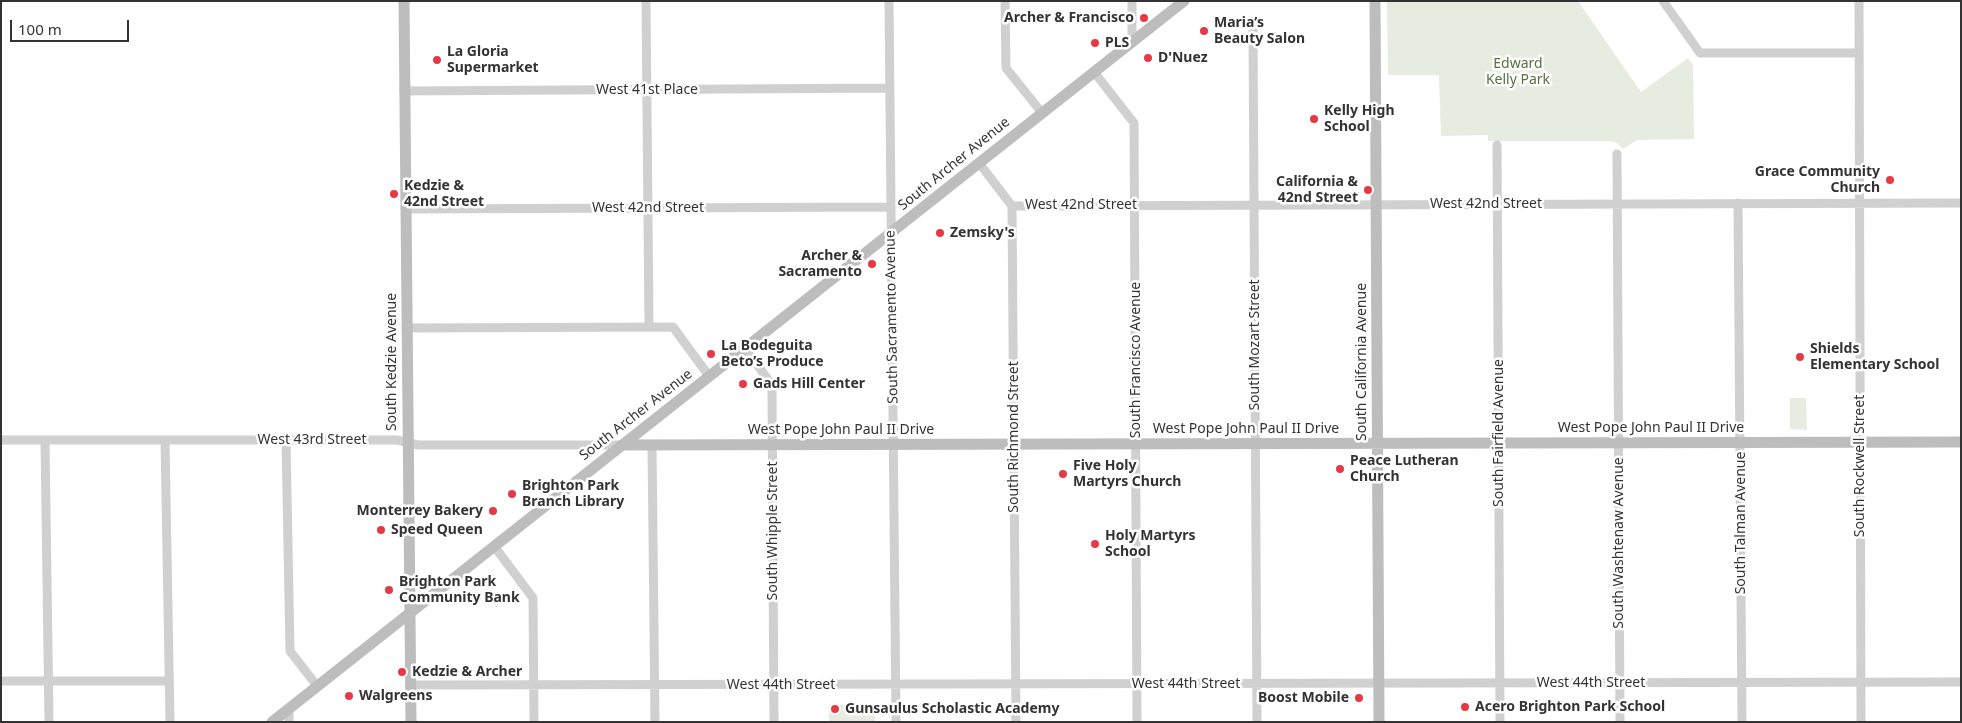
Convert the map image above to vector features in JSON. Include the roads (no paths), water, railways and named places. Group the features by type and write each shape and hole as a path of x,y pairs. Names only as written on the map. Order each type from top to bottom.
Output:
{"main road":[{"name":"South Kedzie Avenue","path":"404,1 411,722"},
{"name":"South Archer Avenue","path":"272,722 1184,1"},
{"name":"South California Avenue","path":"1375,1 1379,722"},
{"name":"West Pope John Paul II Drive","path":"622,445 1961,442"}],"street":[{"path":"646,1 649,327"},
{"name":"South Sacramento Avenue","path":"889,1 896,722"},
{"path":"1005,1 1006,68 1042,113"},
{"path":"1132,1 1132,42"},
{"path":"1663,1 1700,53 1859,53"},
{"name":"South Rockwell Street","path":"1859,1 1861,722"},
{"name":"South Mozart Street","path":"1253,29 1258,722"},
{"name":"South Francisco Avenue","path":"1094,72 1134,123 1138,722"},
{"name":"West 41st Place","path":"404,91 890,88"},
{"name":"South Fairfield Avenue","path":"1497,145 1500,722"},
{"name":"South Washtenaw Avenue","path":"1618,154 1620,722"},
{"path":"979,163 1012,206"},
{"name":"South Talman Avenue","path":"1738,203 1742,722"},
{"name":"West 42nd Street","path":"1012,206 1961,203"},
{"name":"South Richmond Street","path":"1012,206 1016,722"},
{"name":"West 42nd Street","path":"405,208 890,207"},
{"path":"406,328 673,327 710,376"},
{"name":"South Whipple Street","path":"745,348 772,386 774,722"},
{"name":"West 43rd Street","path":"1,440 397,440 418,446 622,445"},
{"path":"45,440 48,722"},
{"path":"165,440 170,722"},
{"path":"286,440 290,650 317,686"},
{"path":"652,445 655,722"},
{"path":"494,546 532,598 534,722"},
{"path":"1,681 169,681"},
{"name":"West 44th Street","path":"410,686 1961,682"},
{"path":"289,708 289,722"}],"place":[{"name":"Archer & Francisco","path":"1144,18"},
{"name":"Maria’s Beauty Salon","path":"1204,31"},
{"name":"PLS","path":"1095,43"},
{"name":"D'Nuez","path":"1148,58"},
{"name":"La Gloria Supermarket","path":"437,60"},
{"name":"Kelly High School","path":"1314,119"},
{"name":"Grace Community Church","path":"1890,180"},
{"name":"California & 42nd Street","path":"1368,190"},
{"name":"Kedzie & 42nd Street","path":"394,194"},
{"name":"Zemsky's","path":"940,233"},
{"name":"Archer & Sacramento","path":"872,264"},
{"name":"La Bodeguita Beto’s Produce","path":"711,354"},
{"name":"Shields Elementary School","path":"1800,357"},
{"name":"Gads Hill Center","path":"743,384"},
{"name":"Peace Lutheran Church","path":"1340,469"},
{"name":"Five Holy Martyrs Church","path":"1063,474"},
{"name":"Brighton Park Branch Library","path":"512,494"},
{"name":"Monterrey Bakery","path":"493,511"},
{"name":"Speed Queen","path":"381,530"},
{"name":"Holy Martyrs School","path":"1095,544"},
{"name":"Brighton Park Community Bank","path":"389,590"},
{"name":"Kedzie & Archer","path":"402,672"},
{"name":"Walgreens","path":"349,696"},
{"name":"Boost Mobile","path":"1359,698"},
{"name":"Acero Brighton Park School","path":"1465,707"},
{"name":"Gunsaulus Scholastic Academy","path":"835,709"}],"park label":[{"name":"Edward Kelly Park","path":"1518,72"}]}
